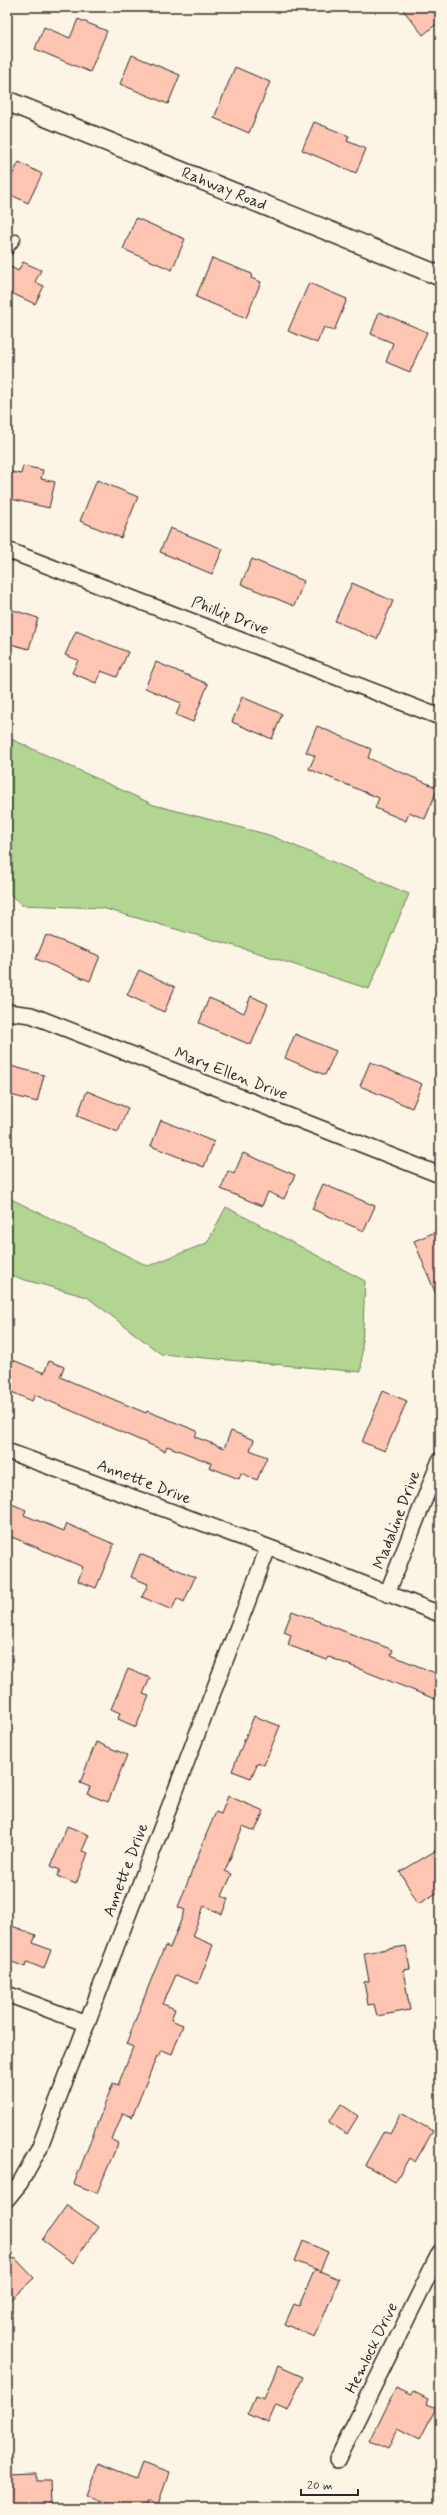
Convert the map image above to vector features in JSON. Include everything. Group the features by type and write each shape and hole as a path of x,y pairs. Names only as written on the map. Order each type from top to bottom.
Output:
{"street":[{"name":"Rahway Road","path":"7,101 440,276"},
{"name":"Phillip Drive","path":"7,550 440,717"},
{"name":"Mary Ellen Drive","path":"7,1012 30,1016 58,1026 440,1175"},
{"name":"Annette Drive","path":"7,1451 440,1614"},
{"name":"Madaline Drive","path":"388,1594 440,1460"},
{"name":"Annette Drive","path":"7,2198 20,2183 39,2149 268,1548"},
{"path":"7,1994 87,2024"},
{"name":"Hemlock Drive","path":"337,2460 440,2252"}],"lane":[{"path":"7,252 16,239"}],"green space":[{"path":"7,737 154,805 269,835 409,894 369,989 252,951 102,908 21,905 7,891"},
{"path":"7,1197 148,1266 207,1243 226,1207 365,1281 361,1372 161,1354 87,1297 7,1275"}],"building":[{"path":"401,7 440,7 440,21 423,35"},
{"path":"78,19 107,31 90,72 35,49 44,27 70,38"},
{"path":"132,55 180,75 168,104 120,84"},
{"path":"235,67 270,82 249,133 214,118"},
{"path":"314,122 349,136 347,141 366,149 356,173 302,150"},
{"path":"19,162 42,174 28,203 7,193 7,185"},
{"path":"136,218 185,239 172,270 123,249"},
{"path":"212,258 252,274 251,278 261,282 246,318 196,297"},
{"path":"23,262 41,270 35,282 44,286 35,304 7,291 7,276 11,267 18,271"},
{"path":"309,283 347,299 334,331 324,327 317,343 288,331"},
{"path":"379,312 427,332 410,372 386,362 393,343 371,334"},
{"path":"23,466 43,470 41,479 55,482 49,508 7,498 7,471 21,474"},
{"path":"97,480 138,497 121,538 80,521"},
{"path":"170,528 223,549 212,574 160,552"},
{"path":"252,559 304,581 294,606 241,584"},
{"path":"352,583 393,601 377,639 335,621"},
{"path":"7,608 38,618 29,649 7,643"},
{"path":"76,631 128,652 117,677 101,671 96,683 72,673 78,660 65,655"},
{"path":"156,662 208,684 193,722 176,715 181,703 145,688"},
{"path":"242,697 282,714 272,739 232,722"},
{"path":"317,726 371,749 368,758 438,788 425,819 409,812 406,821 375,808 379,798 309,769 315,756 306,752"},
{"path":"46,935 100,956 90,981 36,959"},
{"path":"139,970 175,987 164,1012 127,995"},
{"path":"251,996 268,1004 251,1045 199,1023 209,998 244,1013"},
{"path":"295,1034 336,1051 325,1075 285,1058"},
{"path":"370,1062 422,1084 412,1108 360,1086"},
{"path":"7,1065 44,1075 37,1102 7,1094"},
{"path":"87,1091 128,1108 118,1132 77,1116"},
{"path":"161,1120 214,1142 204,1167 151,1146"},
{"path":"243,1153 295,1175 284,1199 268,1192 262,1206 221,1189 228,1171 234,1174"},
{"path":"323,1184 375,1206 364,1231 312,1209"},
{"path":"440,1230 440,1304 414,1241"},
{"path":"13,1360 44,1373 49,1361 64,1367 60,1377 146,1413 147,1411 197,1431 195,1437 224,1448 231,1431 254,1440 250,1450 267,1457 257,1480 241,1473 239,1479 209,1467 211,1463 167,1446 165,1451 35,1395 32,1401 7,1390 7,1373"},
{"path":"383,1391 407,1401 385,1451 362,1442"},
{"path":"7,1502 26,1510 24,1515 64,1531 67,1524 114,1544 96,1588 78,1581 83,1567 7,1535"},
{"path":"140,1554 195,1577 184,1602 177,1598 172,1610 142,1597 148,1584 131,1577"},
{"path":"292,1611 393,1650 391,1655 440,1675 440,1701 329,1657 327,1660 288,1645 291,1635 284,1632"},
{"path":"128,1669 150,1678 143,1694 149,1696 136,1727 118,1719 120,1713 111,1709"},
{"path":"254,1716 280,1726 264,1765 258,1762 251,1778 232,1771"},
{"path":"96,1742 127,1755 108,1802 87,1794 90,1787 80,1783"},
{"path":"228,1796 264,1811 255,1831 243,1826 225,1871 232,1874 222,1896 228,1899 222,1914 204,1906 192,1936 213,1945 198,1984 176,1975 163,2004 175,2009 171,2020 183,2025 172,2054 162,2050 159,2057 157,2056 132,2117 123,2113 112,2140 118,2143 97,2193 74,2184 113,2083 118,2085 133,2047 126,2044 153,1975 165,1946 170,1948 185,1910 178,1907 206,1835 216,1812 221,1814"},
{"path":"67,1826 89,1835 82,1851 88,1853 76,1884 57,1876 60,1870 51,1866"},
{"path":"440,1848 440,1891 418,1904 400,1872"},
{"path":"7,1924 36,1935 33,1943 51,1950 44,1969 27,1962 25,1967 7,1960"},
{"path":"406,1946 410,1969 403,1970 410,2010 377,2016 374,2004 368,2005 364,1982 369,1981 364,1953"},
{"path":"341,2104 358,2116 347,2134 329,2122"},
{"path":"401,2113 433,2131 415,2162 409,2158 395,2182 365,2165 384,2131 390,2134"},
{"path":"67,2205 98,2227 73,2263 42,2240"},
{"path":"303,2241 328,2252 320,2271 295,2261"},
{"path":"15,2258 34,2278 7,2303 7,2265"},
{"path":"315,2269 339,2279 315,2337 285,2324 294,2304 299,2306"},
{"path":"278,2366 303,2377 288,2410 276,2405 268,2423 248,2414 255,2396 264,2399"},
{"path":"396,2388 412,2395 414,2392 428,2399 426,2404 436,2408 420,2439 398,2428 388,2449 370,2441"},
{"path":"142,2463 169,2473 158,2504 149,2500 146,2508 120,2508 86,2495 98,2464 136,2479"},
{"path":"37,2473 37,2481 50,2481 51,2505 7,2508 8,2474"}]}
